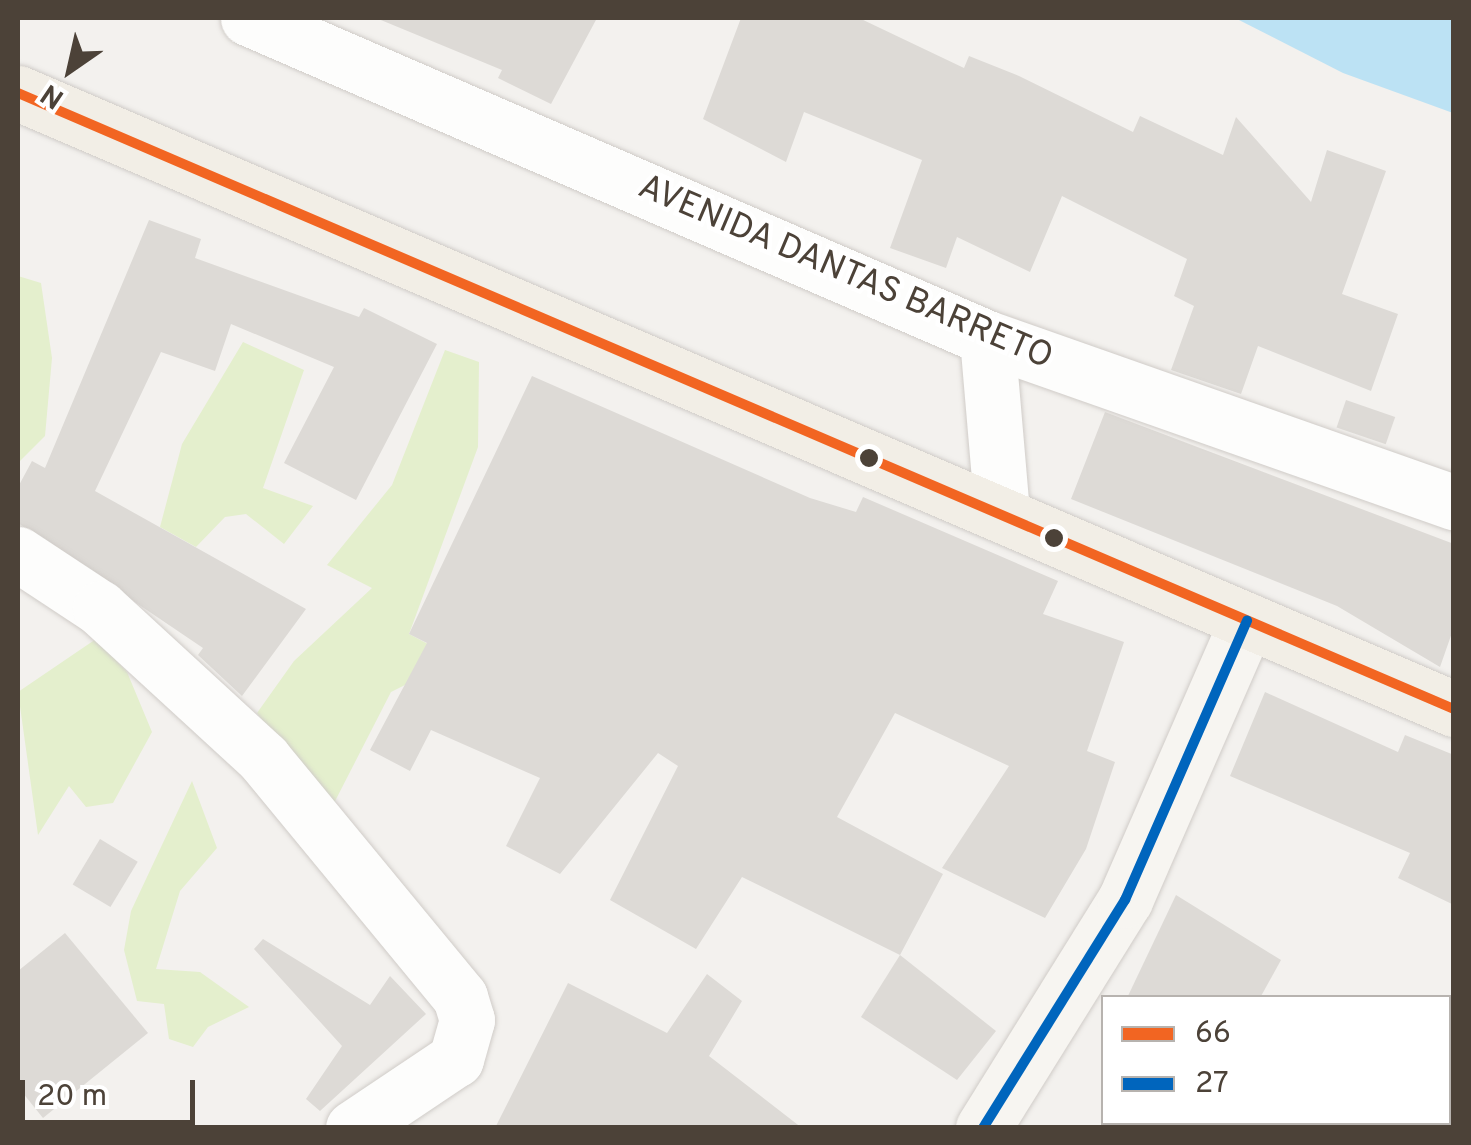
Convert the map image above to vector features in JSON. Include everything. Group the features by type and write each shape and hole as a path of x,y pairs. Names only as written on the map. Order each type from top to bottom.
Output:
{"main road":[{"path":"18,93 1454,709"},
{"path":"983,1128 1126,900 1246,621"}],"street":[{"name":"AVENIDA DANTAS BARRETO","path":"248,18 987,338 1454,502"},
{"path":"987,338 1002,514"},
{"path":"18,554 100,608 263,758 460,996 467,1020 456,1059 353,1128"}],"green space":[{"path":"18,276 41,283 52,358 45,436 18,463"},
{"path":"243,342 304,370 263,488 313,506 284,544 246,514 225,517 196,547 160,527 182,444"},
{"path":"445,350 479,362 478,447 409,634 428,644 413,681 391,692 331,809 257,713 294,661 372,588 327,565 392,485"},
{"path":"96,639 127,672 152,732 113,803 86,807 69,786 38,835 18,692"},
{"path":"192,781 217,848 180,891 156,969 200,972 249,1007 208,1027 193,1047 169,1039 164,1004 137,1001 124,950 131,911"},
{"path":"1451,1094 1453,1127 1278,1127 1451,1125"}],"water":[{"path":"1235,18 1453,18 1453,113 1343,73"}],"building":[{"path":"376,18 597,18 551,104 498,78 502,70"},
{"path":"741,18 859,18 964,68 969,56 1019,76 1133,132 1140,116 1223,155 1236,117 1311,202 1327,150 1386,171 1342,294 1398,314 1371,391 1258,346 1241,394 1171,370 1194,306 1174,296 1187,259 1062,196 1030,272 957,237 946,268 890,248 922,160 804,112 786,162 703,119"},
{"path":"149,220 201,239 195,258 359,317 364,308 437,344 356,500 284,463 334,367 231,324 215,371 161,352 95,491 306,609 242,696 198,655 203,648 18,523 18,487 32,461 45,468"},
{"path":"532,376 810,498 856,512 863,497 1058,581 1043,614 1124,642 1087,751 1115,762 1086,849 1045,918 942,868 1009,766 895,713 837,817 943,874 900,955 742,877 696,949 610,900 678,766 658,753 560,874 506,846 540,778 431,730 410,771 370,750 427,643 409,634"},
{"path":"1346,400 1395,417 1386,444 1337,427"},
{"path":"1105,412 1454,544 1454,627 1440,667 1337,606 1071,499"},
{"path":"1265,692 1398,752 1405,735 1454,755 1454,905 1398,878 1410,853 1230,776"},
{"path":"100,839 138,862 110,907 73,884"},
{"path":"1176,895 1281,960 1262,995 1128,995"},
{"path":"65,933 148,1033 43,1118 18,1087 18,971"},
{"path":"263,939 370,1005 390,976 426,1014 320,1111 306,1099 342,1046 254,949"},
{"path":"900,955 996,1031 957,1080 861,1017"},
{"path":"707,974 742,1001 709,1056 802,1128 495,1128 568,983 667,1033"}],"transit line":[{"name":"66","path":"18,93 1454,709"},
{"name":"27","path":"983,1128 1125,900 1247,621"}]}
